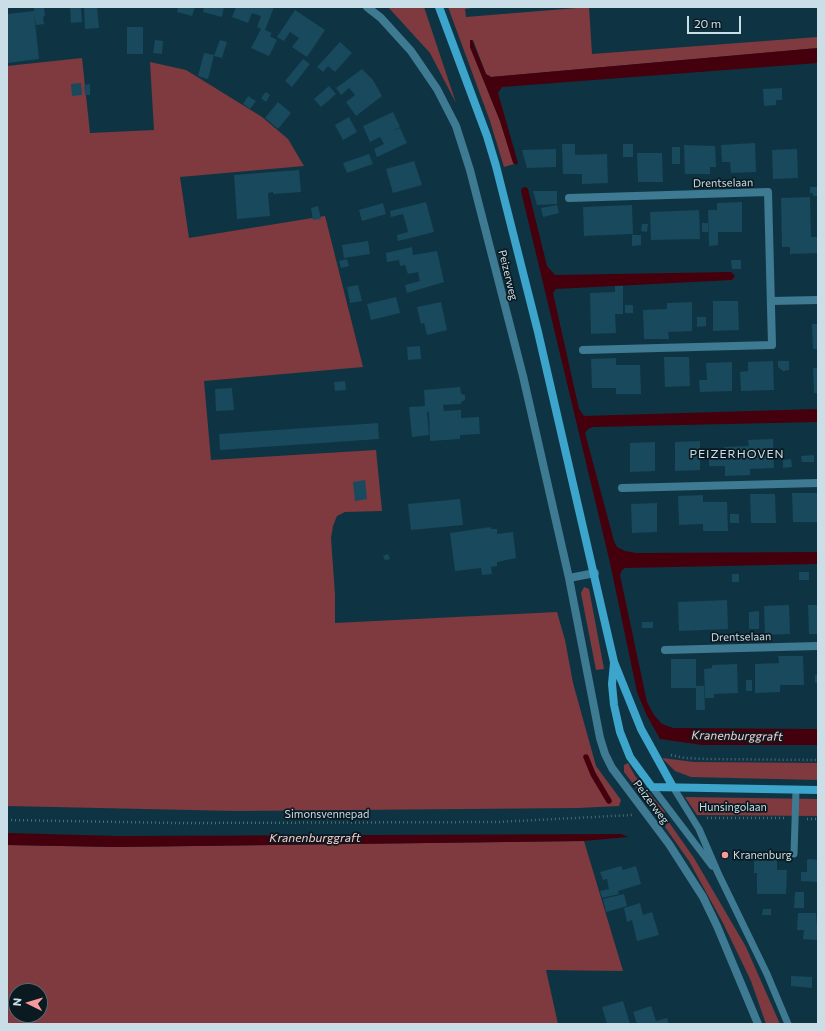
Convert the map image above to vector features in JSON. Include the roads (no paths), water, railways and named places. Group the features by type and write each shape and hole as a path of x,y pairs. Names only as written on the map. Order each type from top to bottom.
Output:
{"street":[{"name":"Peizerweg","path":"367,7 381,18 411,51 437,89 456,126 470,170 521,368 569,578 602,744 612,768 648,814 687,870 703,897 718,926 758,1024"},
{"name":"Peizerweg","path":"439,7 487,136 496,166 538,332 614,662 639,724 673,787"},
{"name":"Drentselaan","path":"569,198 768,192 772,346 583,350"},
{"path":"771,301 818,300"},
{"path":"622,488 818,483"},
{"path":"569,578 594,572"},
{"name":"Drentselaan","path":"665,650 818,646"},
{"name":"Peizerweg","path":"614,662 612,684 614,705 620,732 630,757 652,787"},
{"name":"Hunsingolaan","path":"652,787 818,790"}],"lane":[{"name":"Peizerweg","path":"652,787 718,874"},
{"name":"Peizerweg","path":"673,787 693,818 718,874 764,967 788,1024"},
{"path":"794,854 796,790"}],"water":[{"path":"470,40 472,40 486,74 491,77 818,48 818,63 502,87 498,93 518,163 517,165 513,163 500,121 470,47"},
{"path":"526,187 528,189 547,266 555,275 731,272 735,276 732,280 556,289 553,293 579,409 584,416 818,409 818,422 593,427 588,429 585,433 614,541 617,547 625,551 636,553 818,552 818,564 625,568 622,570 620,575 647,702 654,715 662,724 673,728 818,729 818,745 702,745 660,739 646,714 637,692 610,563 521,191 522,188"},
{"path":"7,833 118,836 621,834 628,837 584,841 116,847 7,845"}],"waterway":[{"name":"Kranenburggraft","path":"586,757 593,774 609,801"}],"place":[{"name":"Kranenburg","path":"725,855"}],"district":[{"name":"PEIZERHOVEN","path":"737,454"}]}
